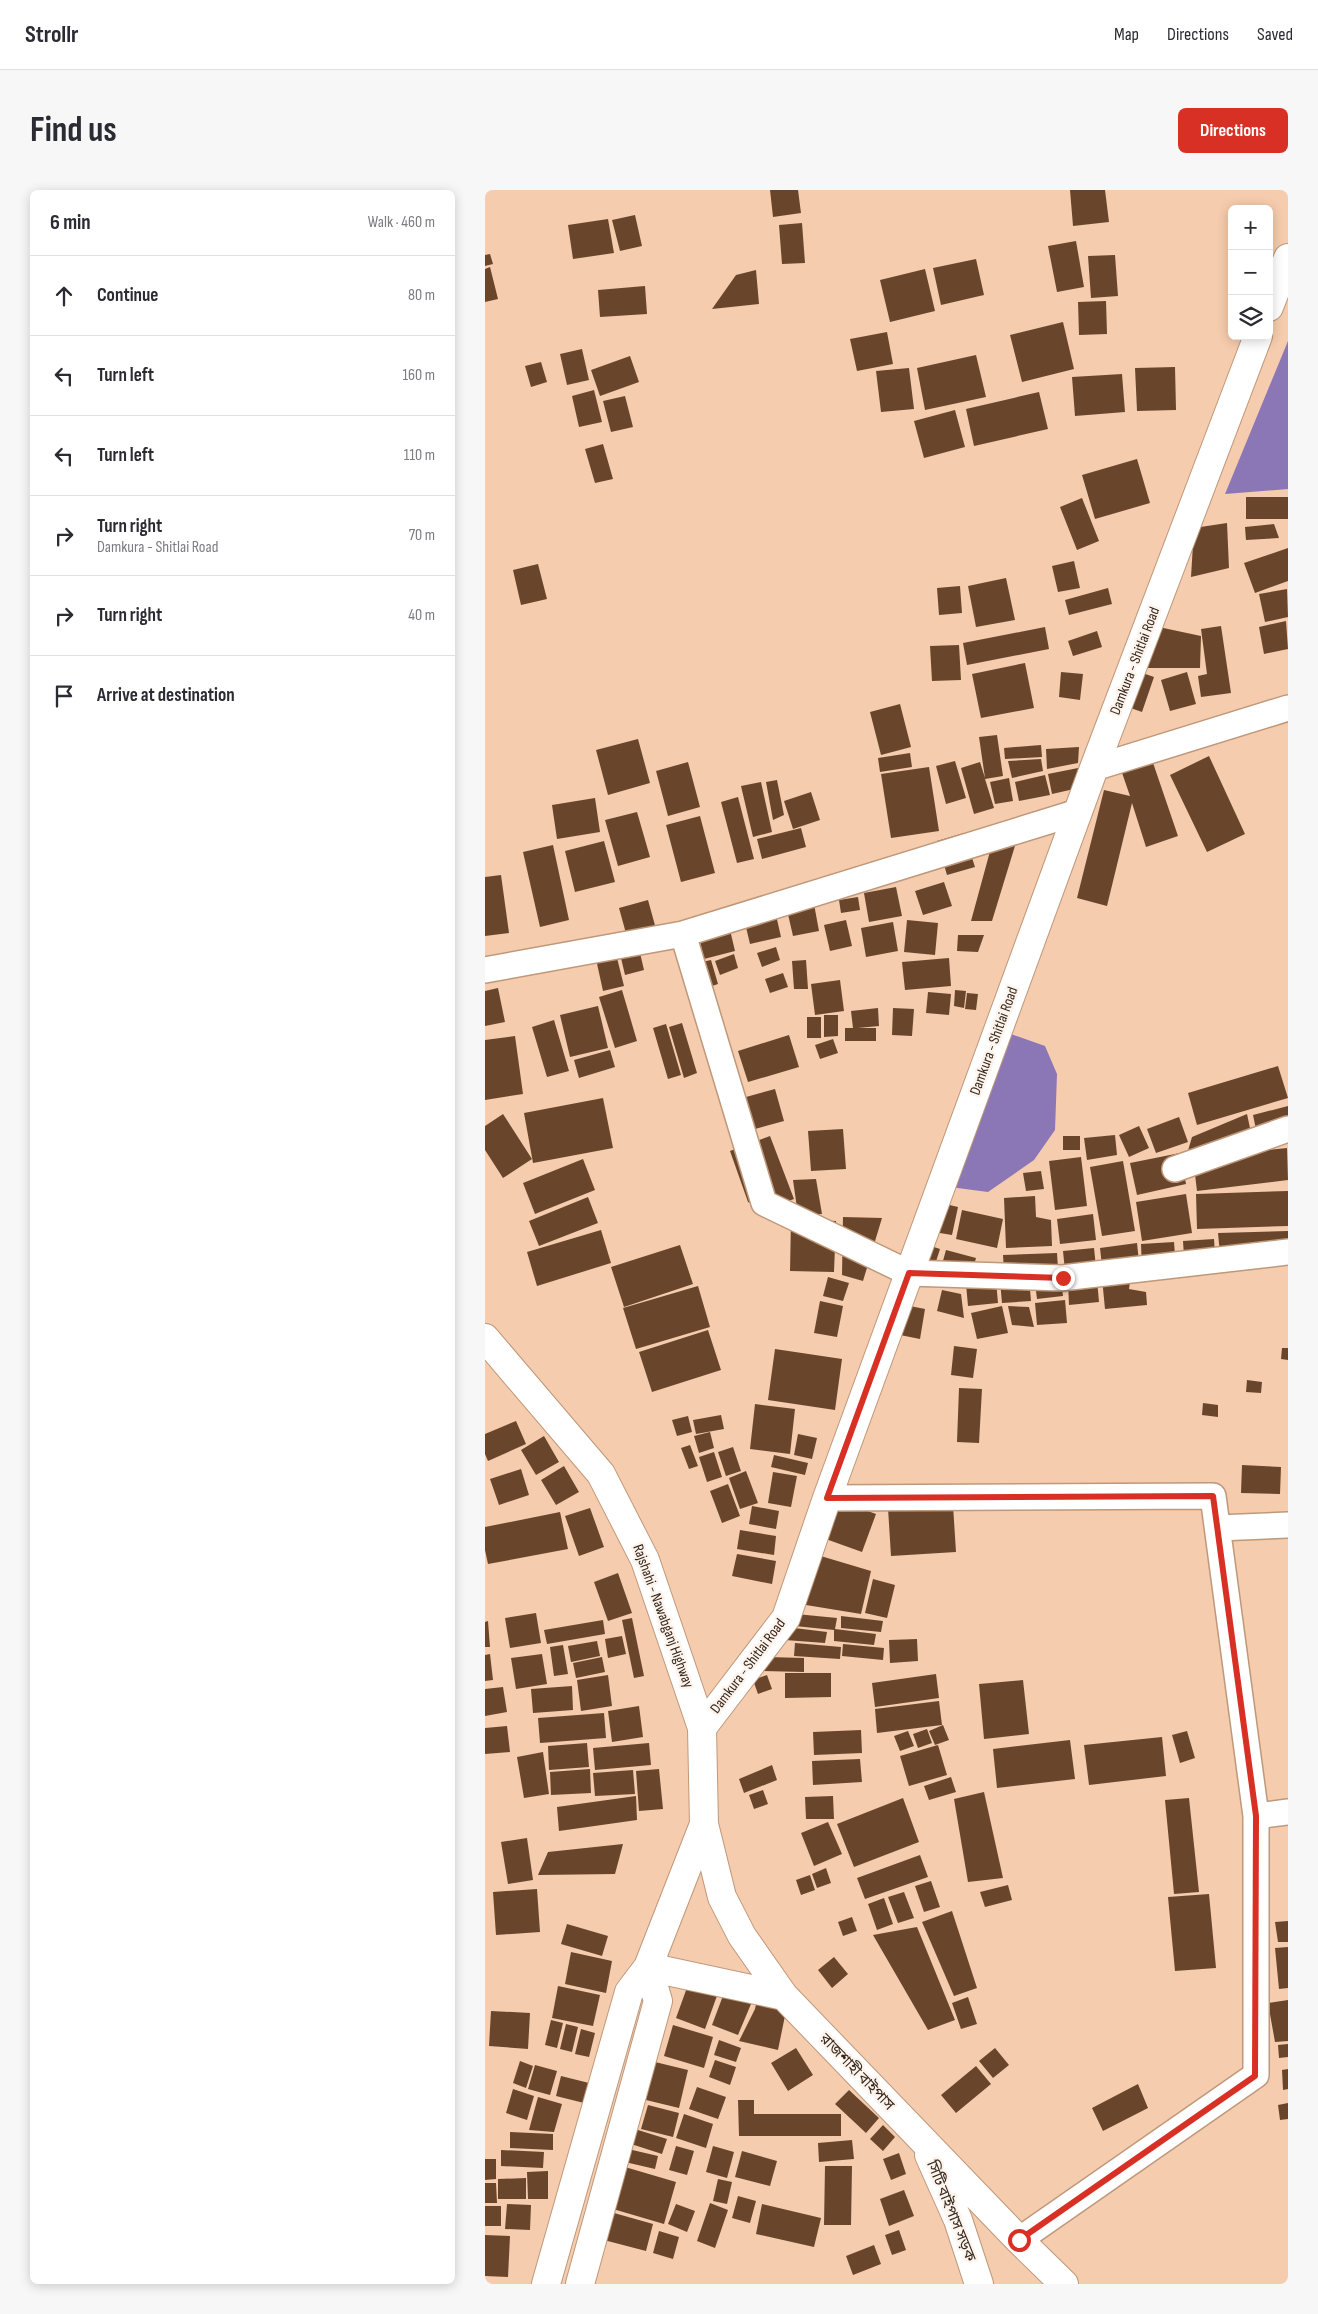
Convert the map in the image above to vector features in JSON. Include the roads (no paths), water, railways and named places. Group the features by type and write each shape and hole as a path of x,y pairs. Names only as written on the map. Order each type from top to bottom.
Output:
{"main road":[{"path":"1273,297 1288,258"},
{"name":"Damkura - Shitlai Road","path":"702,1728 786,1618 827,1498 1094,768 1256,340"},
{"name":"Rajshahi - Nawabganj Highway","path":"485,1338 601,1474 645,1560 702,1728 704,1824"},
{"path":"546,2284 629,1992 647,1967 704,1824"},
{"name":"রাজশাহী বাইপাস","path":"704,1824 722,1897 742,1936 784,1996 1019,2240 1064,2284"},
{"path":"647,1967 784,1996"},
{"path":"580,2284 658,2001 647,1967"},
{"name":"সিটি বাইপাস সড়ক","path":"921,2138 958,2220 979,2284"}],"street":[{"path":"1094,768 1288,708"},
{"path":"485,970 683,934 1078,812"},
{"path":"683,934 765,1204 909,1273 1063,1278 1288,1252"},
{"path":"1175,1170 1288,1129"},
{"path":"827,1498 1213,1496 1256,1816 1255,2076 1019,2240"},
{"path":"1218,1528 1288,1525"},
{"path":"1256,1816 1288,1812"}]}
